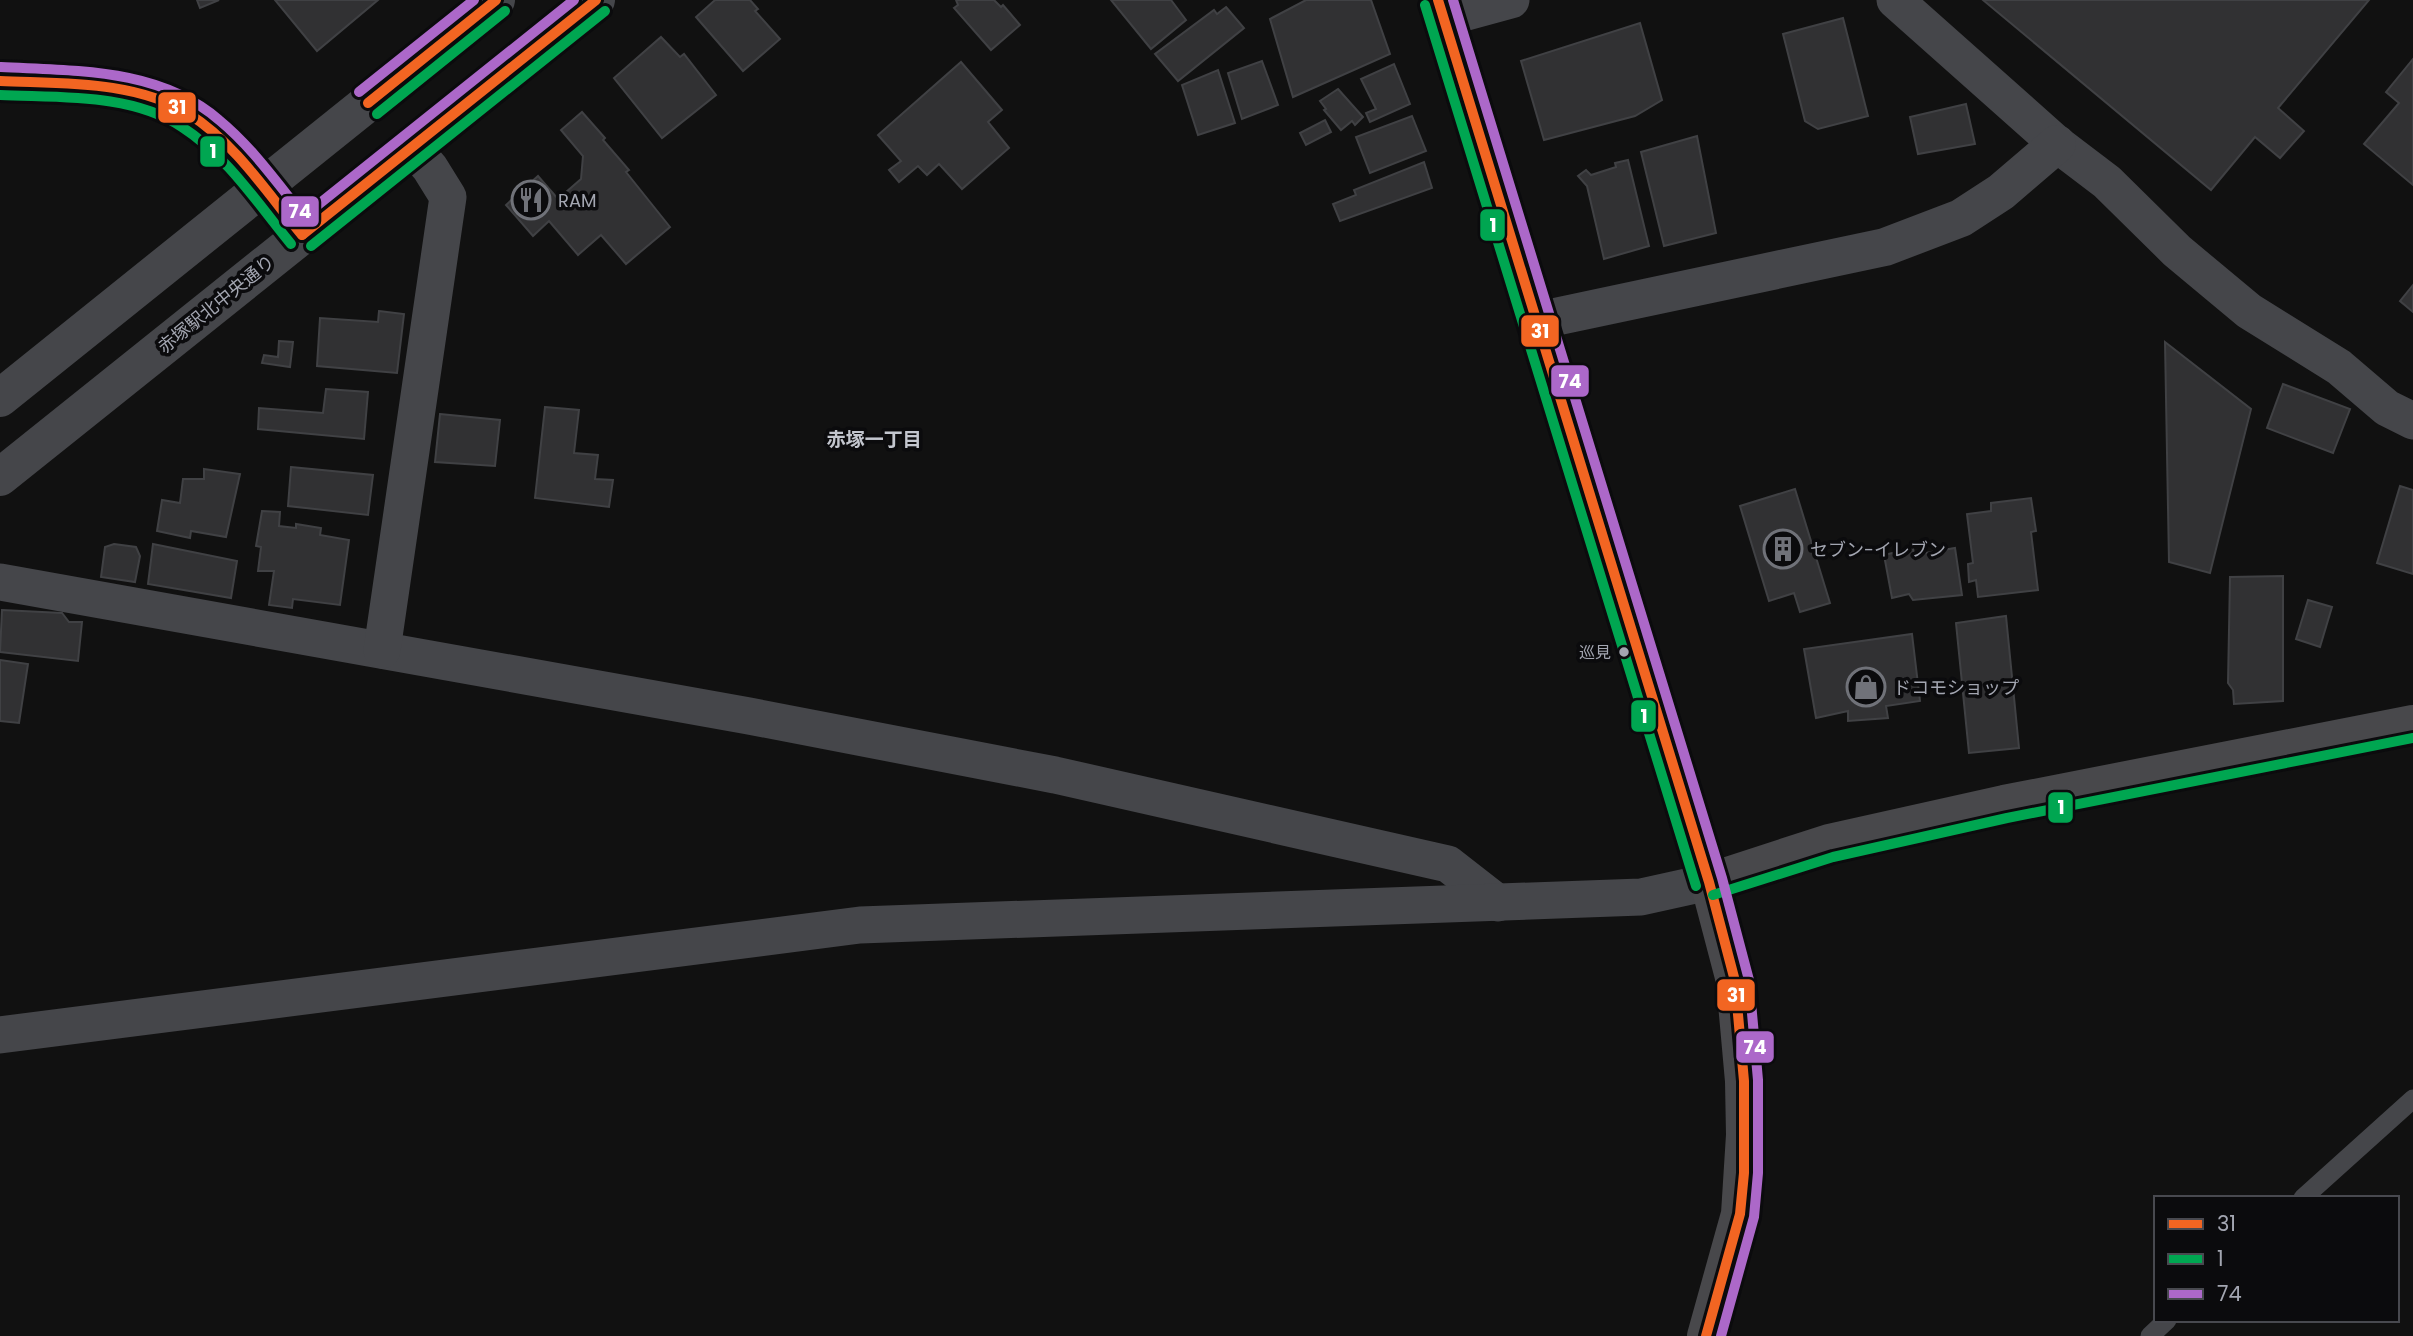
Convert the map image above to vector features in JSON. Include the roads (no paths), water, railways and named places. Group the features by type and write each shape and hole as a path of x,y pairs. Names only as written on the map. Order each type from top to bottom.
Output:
{"main road":[{"path":"1442,9 1709,882 1735,981 1744,1080 1744,1173 1740,1214 1706,1336"},
{"path":"1709,882 1829,844 1991,807 2413,724"}],"street":[{"path":"0,397 496,0"},
{"name":"赤塚駅北中央通り","path":"0,477 596,0"},
{"path":"1442,9 1511,0"},
{"path":"1895,0 2057,144 2107,182 2177,251 2249,312 2339,367 2387,408 2413,421"},
{"path":"0,81 108,89 152,97 180,110 208,128 302,235"},
{"path":"1536,321 1885,247 1961,218 2001,192 2057,144"},
{"path":"383,650 447,197 430,168 412,147"},
{"path":"0,582 750,716 1055,775 1448,864 1497,903"},
{"path":"0,1035 860,925 1641,897 1709,882"}],"lane":[{"path":"2305,1196 2413,1098"},
{"path":"2150,1336 2166,1322"}],"place":[{"name":"RAM","path":"531,200"},
{"name":"セブン-イレブン","path":"1783,549"},
{"name":"巡見","path":"1624,652"},
{"name":"ドコモショップ","path":"1866,687"}],"district":[{"name":"赤塚一丁目","path":"874,439"}]}
